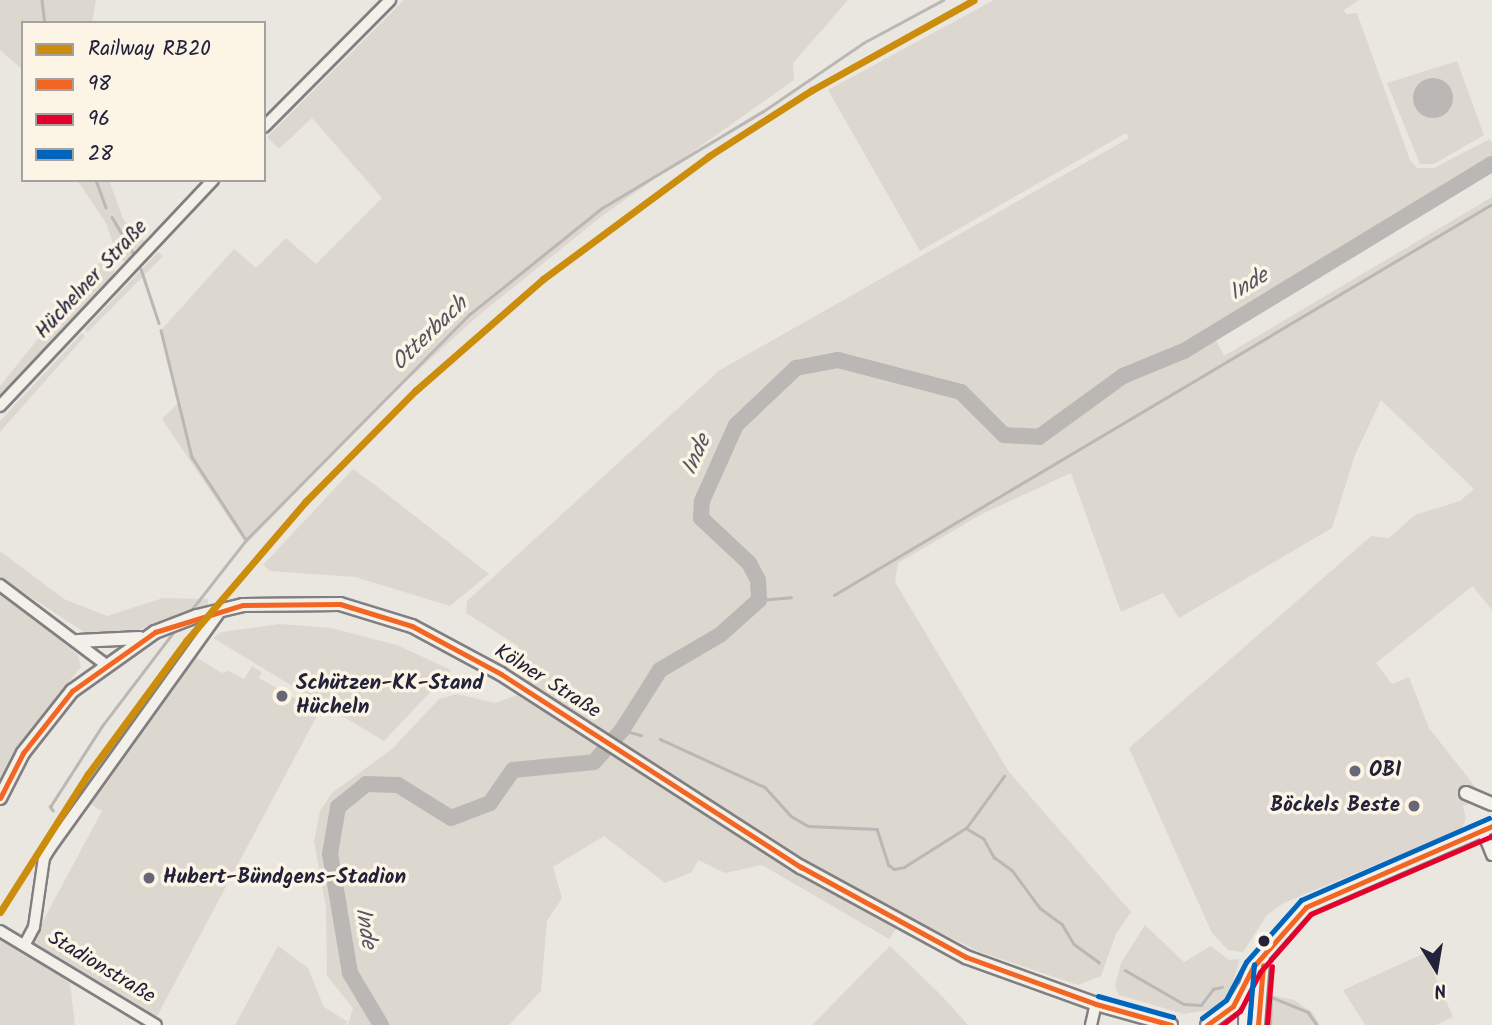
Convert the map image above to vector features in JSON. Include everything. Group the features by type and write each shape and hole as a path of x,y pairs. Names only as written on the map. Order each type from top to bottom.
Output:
{"main road":[{"name":"Kölner Straße","path":"0,798 23,753 54,712 105,664 147,637 167,626 243,605 340,604 412,626 501,674 802,867 908,927 979,962 1096,1004 1171,1025"},
{"path":"78,641 112,643 147,637"},
{"path":"1466,793 1492,804"},
{"path":"1207,1025 1233,1006 1253,967 1263,960 1279,935 1306,907 1487,828"},
{"path":"1258,1025 1263,960"},
{"path":"1245,1025 1246,985"}],"street":[{"path":"266,125 390,0"},
{"name":"Hüchelner Straße","path":"0,406 211,182"},
{"path":"0,585 78,641 105,664"},
{"name":"Stadionstraße","path":"25,944 34,927 44,858 219,613"},
{"path":"1487,828 1492,855"},
{"name":"Stadionstraße","path":"0,931 156,1025"},
{"path":"1091,1025 1096,1004"}],"shaded area":[{"path":"0,0 96,0 92,21 21,21 21,68 0,50"},
{"path":"404,0 848,0 793,63 794,80 602,216 479,315 391,395 246,544 162,419 179,402 162,329 234,249 256,268 286,238 316,264 382,198 312,118 279,149 267,137"},
{"path":"994,0 1359,0 1344,10 1346,14 1357,13 1410,160 1417,168 1434,168 1490,139 1492,143 1492,156 1210,328 1224,356 1492,197 1492,610 1415,515 1460,501 1474,489 1381,400 1355,455 1332,528 1179,618 1163,593 1121,612 1071,473 982,514 898,563 895,582 1009,772 1131,912 1116,934 1101,976 1078,985 980,952 868,897 805,859 528,681 518,646 466,613 467,601 720,370 1129,138 1126,133 920,251 828,90"},
{"path":"1457,61 1484,135 1434,164 1420,164 1387,83"},
{"path":"1433,78 1441,79 1447,84 1452,90 1452,106 1447,112 1441,117 1433,118 1425,117 1419,112 1414,106 1413,98 1414,90 1419,84 1425,79"},
{"path":"78,182 110,182 123,219 147,244 128,261 122,261 106,223"},
{"path":"158,252 163,256 87,333 85,329"},
{"path":"103,258 110,258 115,268 112,280 0,398 0,386"},
{"path":"82,333 85,336 0,432 0,421"},
{"path":"353,469 489,574 450,606 355,577 270,571 263,565"},
{"path":"1415,515 1474,585 1376,663 1392,684 1409,677 1429,728 1484,798 1463,806 1466,819 1461,829 1212,933 1129,748 1371,536 1389,538"},
{"path":"0,551 64,599 107,616 163,598 208,599 208,605 133,632 90,636 0,577"},
{"path":"0,591 78,655 81,667 17,747 0,779"},
{"path":"280,624 331,628 397,645 451,670 384,741 213,638 221,632"},
{"name":"Hubert-Bündgens-Stadion","path":"190,654 222,673 229,671 244,679 252,666 262,672 259,678 319,712 155,1020 30,945 102,811 87,802"},
{"path":"457,694 495,703 517,695 896,929 889,939 762,865 725,873 698,860 692,872 665,883 604,836 553,867 562,898 547,921 541,991 509,1025 348,1025 353,1008 327,976 326,908 314,841 320,811 332,793 392,749 439,699"},
{"path":"1285,902 1267,915 1243,952 1228,950 1212,933"},
{"path":"1145,925 1184,962 1211,946 1229,960 1240,959 1229,995 1215,1009 1184,1014 1119,995 1115,986 1121,963"},
{"path":"0,938 69,975 75,1025 0,1025"},
{"path":"278,946 308,968 324,1007 348,1022 345,1025 235,1025"},
{"path":"890,946 942,996 910,1025 812,1025"},
{"path":"1425,953 1453,1017 1436,1025 1365,1025 1343,990"},
{"path":"1268,994 1294,1000 1312,1012 1320,1025 1267,1025"},
{"path":"942,996 968,1025 910,1025"}],"waterway":[{"path":"42,0 45,21"},
{"name":"Otterbach","path":"189,613 246,540 470,314 602,208 762,112 863,43 943,0"},
{"name":"Inde","path":"381,1025 350,973 330,854 338,807 366,784 398,785 451,818 490,803 513,770 594,762 622,730 660,670 720,635 759,600 758,580 749,563 701,518 702,501 736,425 796,368 838,360 961,392 1004,435 1039,437 1123,376 1184,351 1492,164"},
{"path":"97,182 106,207"},
{"path":"834,595 1492,204"},
{"path":"112,217 135,256"},
{"path":"141,269 159,323"},
{"path":"161,330 192,457 245,538"},
{"path":"759,600 791,597"},
{"name":"Otterbach","path":"53,811 50,807 102,726 176,629"},
{"path":"622,730 641,735"},
{"path":"660,739 765,787 791,816 808,826 877,829 889,865 894,869 904,867 966,828 984,839 994,857 1012,870 1040,908 1062,924 1074,944 1099,962"},
{"path":"967,827 1004,776"},
{"path":"1125,970 1184,1004 1201,1005 1213,989 1222,987"},
{"path":"1270,1025 1271,997 1308,1012 1317,1025"}],"rail line":[{"name":"RB20","path":"0,912 88,774 186,641 306,501 415,391 543,279 709,156 812,90 974,0"}],"transit line":[{"name":"98","path":"0,798 23,753 72,691 155,632 243,605 340,604 412,626 501,674 801,867 966,957 1096,1004 1171,1025"},
{"name":"28","path":"1202,1018 1226,1000 1246,962 1301,900 1489,818"},
{"name":"98","path":"1207,1025 1233,1006 1253,967 1306,907 1492,826"},
{"name":"96","path":"1222,1025 1240,1011 1260,972 1311,914 1492,836"},
{"name":"28","path":"1249,1024 1254,964"},
{"name":"98","path":"1258,1025 1263,965"},
{"name":"96","path":"1267,1025 1272,966"},
{"name":"28","path":"1098,996 1173,1017"}],"place":[{"name":"Schützen-KK-Stand Hücheln","path":"282,696"},
{"name":"OBI","path":"1355,771"},
{"name":"Böckels Beste","path":"1414,806"},
{"name":"Hubert-Bündgens-Stadion","path":"149,878"}]}
